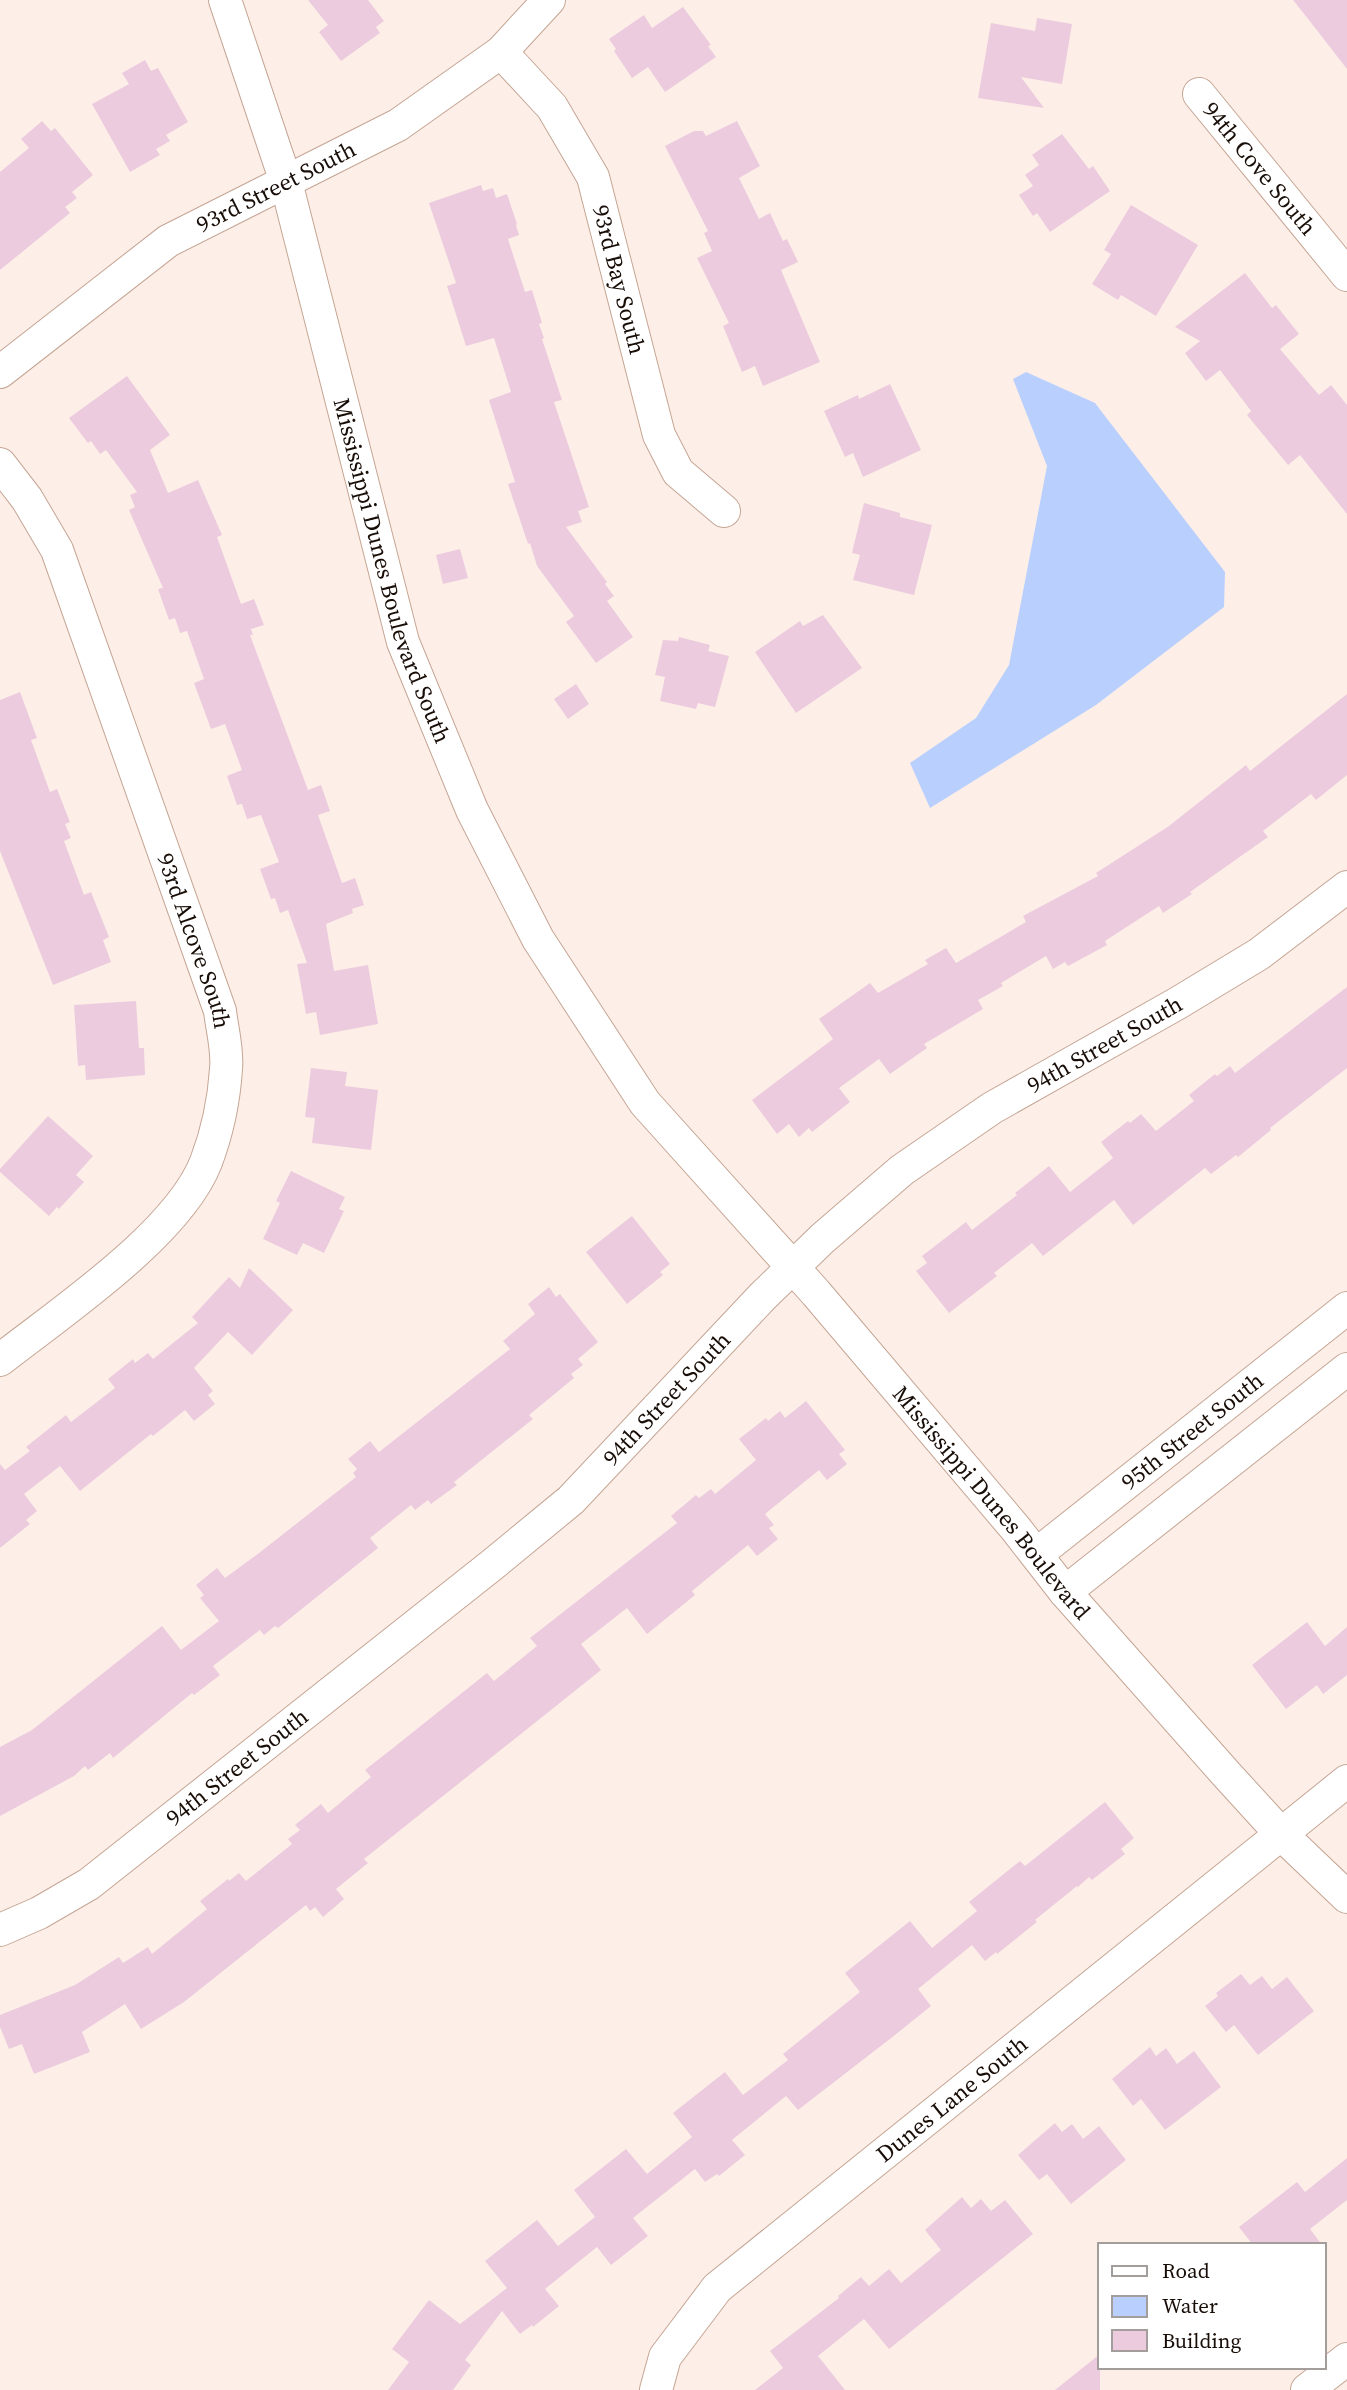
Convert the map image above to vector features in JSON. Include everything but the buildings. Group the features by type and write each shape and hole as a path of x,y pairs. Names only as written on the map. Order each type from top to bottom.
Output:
{"street":[{"name":"Mississippi Dunes Boulevard South","path":"225,0 286,182 403,642 472,810 538,939 645,1103"},
{"name":"93rd Street South","path":"0,372 168,241 398,125 501,52 549,0"},
{"name":"93rd Bay South","path":"501,52 552,107 593,177 659,435 678,472 724,511"},
{"name":"94th Cove South","path":"1199,94 1347,275"},
{"name":"93rd Alcove South","path":"0,464 27,499 57,550 220,1011 227,1066 218,1123 205,1165 180,1207 129,1258 0,1360"},
{"name":"94th Street South","path":"0,1930 39,1913 89,1884 570,1500 822,1238 902,1170 992,1108 1259,954 1347,887"},
{"name":"Mississippi Dunes Boulevard","path":"645,1103 825,1303 1065,1592 1280,1834 1347,1897"},
{"name":"95th Street South","path":"1037,1555 1347,1308"},
{"name":"95th Street South","path":"1065,1592 1347,1369"},
{"name":"Dunes Lane South","path":"656,2390 666,2357 717,2288 1347,1781"},
{"path":"1307,2390 1347,2358"}],"water":[{"path":"1026,372 1095,403 1225,572 1224,607 1096,705 930,808 910,763 976,718 1009,665 1047,466 1013,379"}]}
